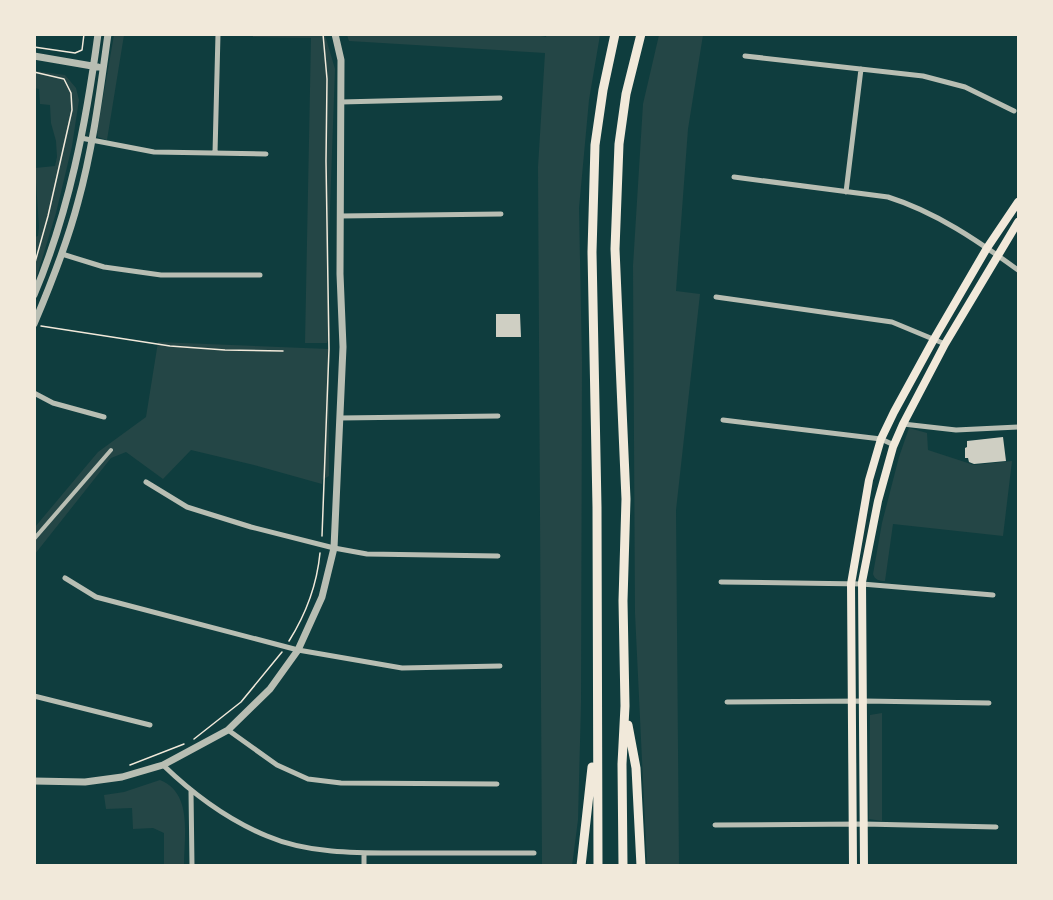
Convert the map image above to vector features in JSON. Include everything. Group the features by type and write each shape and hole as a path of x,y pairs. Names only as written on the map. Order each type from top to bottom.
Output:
{"highway":[{"path":"598,866 597,507 592,240 595,145 603,90 615,34"},
{"path":"623,866 622,764 625,706 623,601 626,500 615,249 619,144 626,94 641,34"},
{"path":"625,706 636,768 641,866"},
{"path":"581,866 596,741"}],"main road":[{"path":"853,866 851,584 869,480 881,439 934,339 987,248 1018,202"},
{"path":"864,866 862,584 878,501 894,445 903,424 945,344 1018,222"}],"street":[{"path":"34,295 46,268 68,199 81,138 98,34"},
{"path":"34,324 62,254 78,202 92,140 108,34"},
{"path":"215,153 218,34"},
{"path":"34,781 85,782 122,777 163,765 228,730 270,689 298,650 322,597 334,548 343,347 340,216 341,60 335,34"},
{"path":"34,56 103,68"},
{"path":"745,56 923,75 965,87 1014,111"},
{"path":"846,192 861,69"},
{"path":"341,102 500,98"},
{"path":"81,138 154,152 266,154"},
{"path":"734,177 888,197 905,202 945,221 1018,270"},
{"path":"340,216 501,214"},
{"path":"62,254 104,267 161,274 260,275"},
{"path":"716,297 892,322 945,344"},
{"path":"34,393 53,403 104,417"},
{"path":"340,418 498,416"},
{"path":"723,420 881,439 894,445"},
{"path":"903,424 956,430 1018,427"},
{"path":"34,539 111,450"},
{"path":"146,482 187,507 251,527 334,548 367,554 498,556"},
{"path":"65,578 96,597 298,650 402,668 500,666"},
{"path":"721,582 862,584 993,595"},
{"path":"34,696 150,726"},
{"path":"727,702 989,703"},
{"path":"228,730 277,765 308,778 341,783 497,784"},
{"path":"163,765 190,791 235,820 268,837 310,849 364,853 534,853"},
{"path":"190,791 192,866"},
{"path":"715,825 864,824 996,827"},
{"path":"364,853 364,866"}],"path":[{"path":"34,47 75,53 82,50 84,34"},
{"path":"322,536 329,349 327,79 323,34"},
{"path":"34,72 64,79 71,93 72,110 34,266"},
{"path":"34,324 170,346 283,351"},
{"path":"289,641 308,603 319,566 321,545"},
{"path":"125,767 190,742 241,702 284,649"}],"shaded area":[{"path":"547,34 600,35 589,100 579,208 582,362 581,704 578,820 572,866 542,865 538,167 545,53 349,41 347,35 536,35 546,37"},
{"path":"114,35 124,35 107,140 98,137 97,132"},
{"path":"253,35 325,35 335,69 328,264 330,335 327,343 305,343 311,38 253,37"},
{"path":"659,35 703,35 688,129 676,291 700,294 676,510 679,866 647,865 635,613 633,266 643,104"},
{"path":"35,71 65,75 76,88 79,100 72,146 56,213 35,282 37,253 35,253 35,237 38,236 39,227 35,168 55,166 57,157 50,105 40,104 39,89 35,88"},
{"path":"158,342 329,349 329,476 322,480 322,484 191,450 163,479 126,452 111,458 35,554 35,527 98,452 146,417"},
{"path":"909,428 927,433 928,450 974,465 1012,461 1003,536 893,524 885,581 881,581 873,574 882,523"},
{"path":"882,713 882,821 869,819 870,715"},
{"path":"160,780 171,786 182,805 185,829 184,865 164,865 164,833 153,828 133,829 132,808 106,809 104,795 124,792"}],"building":[{"path":"496,314 520,314 521,337 496,337"},
{"path":"1003,437 1006,461 974,464 965,458 967,441"}]}
